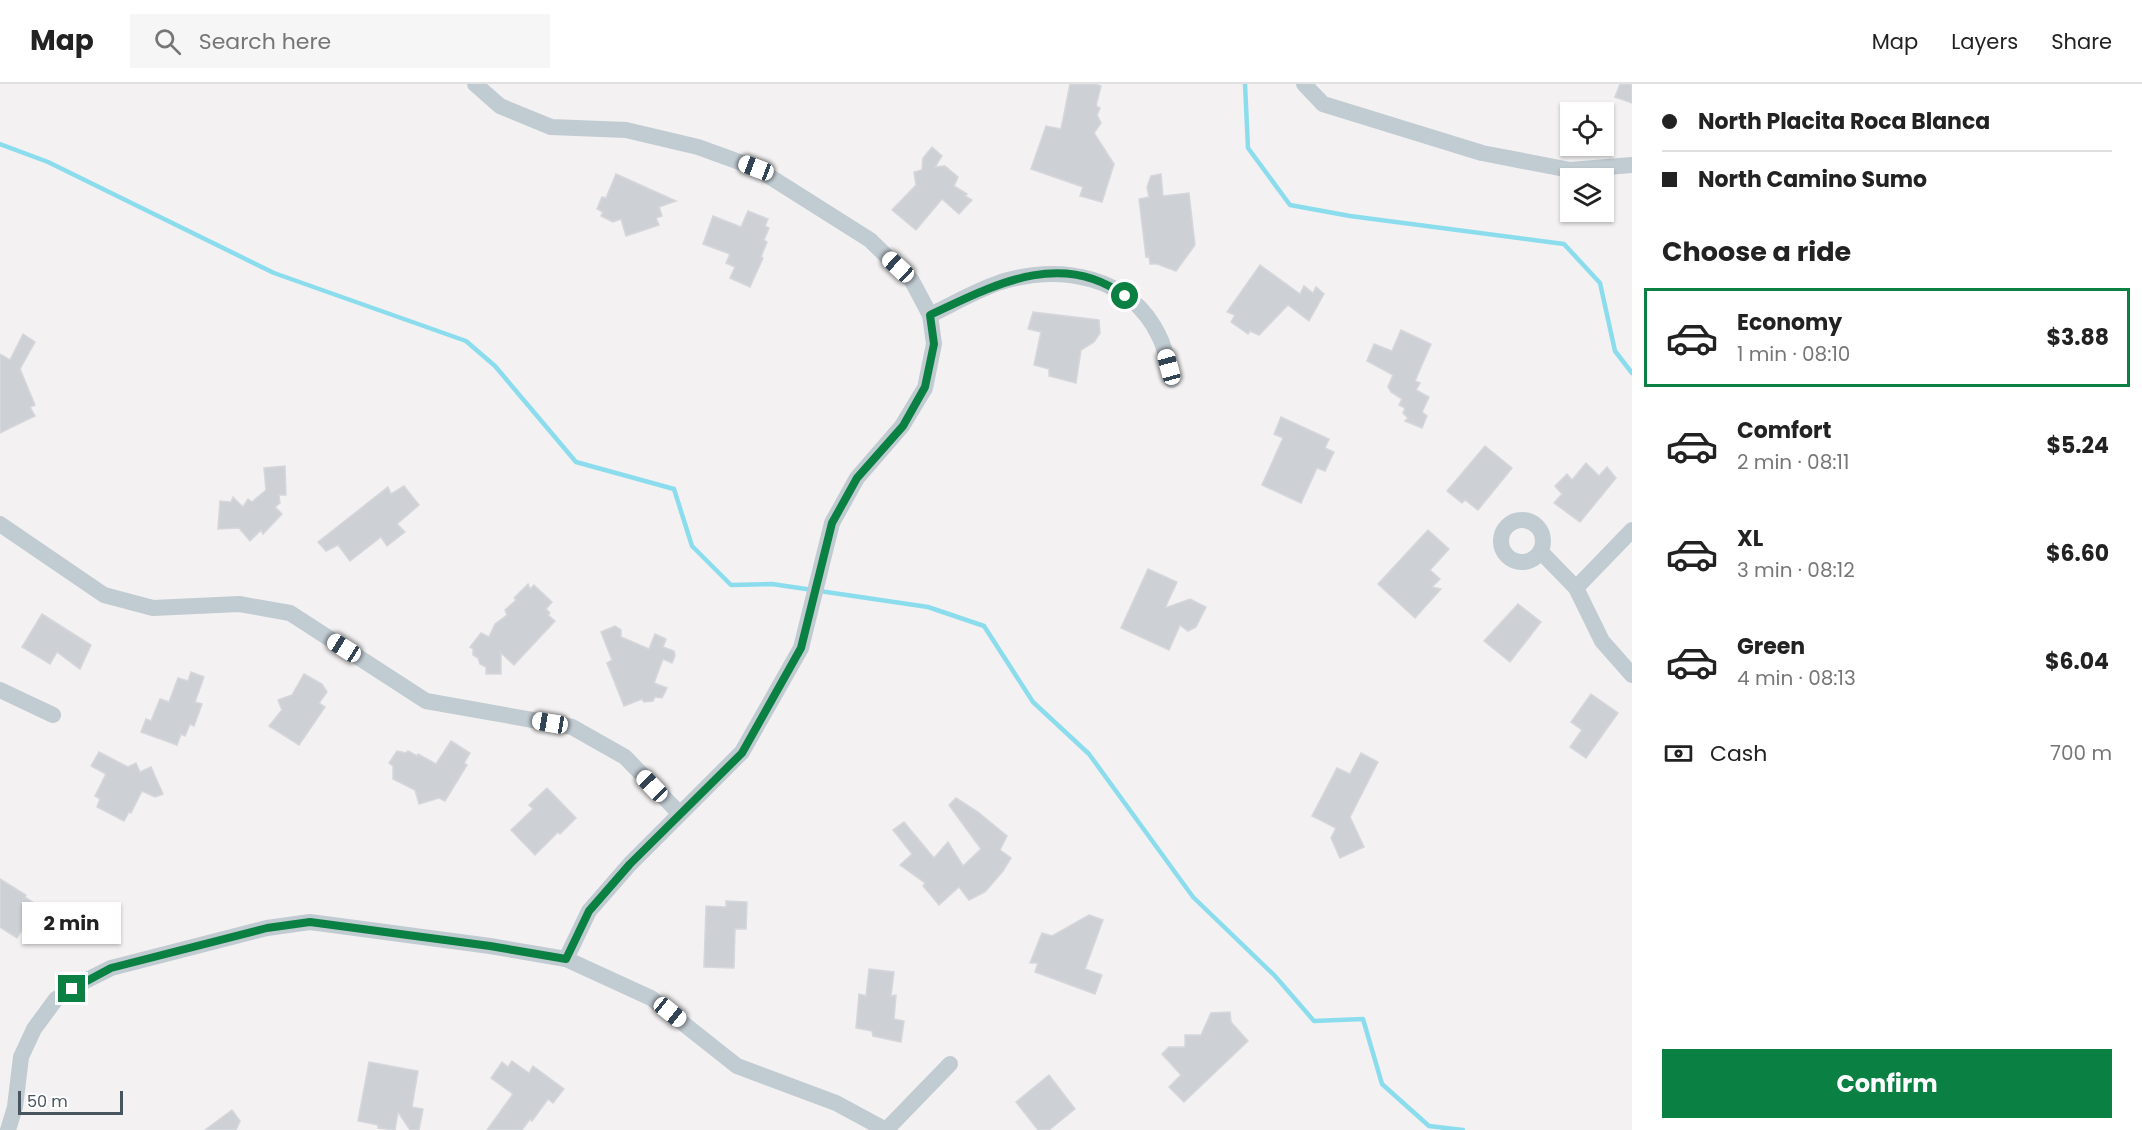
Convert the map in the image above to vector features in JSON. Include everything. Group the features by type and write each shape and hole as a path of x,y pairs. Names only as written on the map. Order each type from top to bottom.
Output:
{"street":[{"path":"474,84 500,106 551,127 626,130 698,147 756,168 870,240 912,281 930,315 934,344 925,387 903,426 857,478 832,523 801,648 742,753 630,864 589,911 566,959"},
{"path":"1304,84 1323,104 1482,153 1570,170 1632,165"},
{"path":"930,315 1000,282 1052,274 1071,274 1089,278 1113,287 1138,306 1151,321 1160,337 1172,380"},
{"path":"0,524 104,595 153,608 239,604 290,614 426,701 572,727 625,757 680,814"},
{"path":"1576,588 1632,530"},
{"path":"1540,552 1576,588 1602,641 1632,675"},
{"path":"0,690 53,715"},
{"path":"8,1130 15,1107 21,1057 34,1029 56,999 111,968 267,928 310,922 490,946 566,959 651,998 737,1066 836,1103 886,1130 950,1064"}],"building":[{"path":"1070,84 1101,86 1096,106 1100,108 1097,115 1101,123 1094,133 1114,164 1102,202 1080,196 1083,187 1031,169 1046,126 1061,129"},
{"path":"1620,84 1632,84 1632,103 1615,97"},
{"path":"932,147 942,156 935,167 945,166 958,177 954,186 972,200 959,214 942,199 916,230 892,210 916,185 914,172 922,170 923,158"},
{"path":"616,174 676,201 659,207 662,216 656,218 659,225 626,236 621,219 613,222 601,216 603,212 597,209 602,197 606,198"},
{"path":"1161,174 1163,196 1189,193 1195,245 1176,271 1157,264 1150,264 1149,256 1146,257 1139,199 1149,197 1147,187 1151,176"},
{"path":"748,211 768,219 765,226 769,228 764,240 767,242 761,257 763,258 750,287 730,278 735,267 726,263 730,254 703,244 713,216 741,227"},
{"path":"1260,265 1300,294 1304,286 1313,293 1316,287 1324,294 1309,321 1288,305 1259,335 1250,331 1248,334 1231,322 1235,315 1227,312"},
{"path":"1033,312 1099,320 1100,333 1094,342 1081,350 1076,383 1049,376 1049,369 1034,365 1041,332 1028,329"},
{"path":"1401,330 1431,344 1415,381 1420,383 1416,390 1429,397 1422,412 1427,416 1422,428 1405,421 1408,418 1403,413 1405,408 1399,405 1402,399 1391,392 1388,387 1393,375 1367,361 1374,344 1392,351"},
{"path":"23,334 35,342 20,369 35,405 30,407 35,416 0,433 0,354 10,360"},
{"path":"1281,417 1329,439 1325,448 1334,452 1325,471 1317,468 1301,503 1262,485 1283,438 1274,434"},
{"path":"1485,446 1512,468 1478,510 1465,500 1462,503 1447,491"},
{"path":"1586,463 1599,476 1607,467 1616,478 1580,522 1554,503 1562,494 1555,486 1567,474 1572,480"},
{"path":"285,466 286,495 279,495 280,503 275,507 282,514 263,534 261,530 250,541 239,528 218,529 220,501 231,502 233,497 243,507 248,499 252,502 266,490 264,468"},
{"path":"404,486 419,505 397,524 405,532 387,546 381,537 350,561 338,545 326,551 318,542 388,487 391,494"},
{"path":"1428,530 1449,549 1430,570 1440,579 1432,587 1441,589 1415,618 1378,584"},
{"path":"1148,569 1177,582 1165,608 1190,599 1206,607 1196,627 1188,631 1180,625 1169,650 1121,628"},
{"path":"528,584 530,589 534,585 552,602 546,609 550,613 548,615 555,621 514,665 501,653 501,674 486,674 486,667 480,664 470,647 481,633 489,637 495,624 507,615 505,610"},
{"path":"1518,604 1541,622 1510,662 1484,641"},
{"path":"42,614 91,645 80,669 57,652 50,664 22,647"},
{"path":"615,626 621,630 621,637 649,649 655,634 666,639 663,647 674,651 675,656 672,663 663,659 654,683 667,688 662,698 655,697 653,701 644,702 642,699 624,706 607,663 612,660 601,632"},
{"path":"191,672 204,677 195,702 202,704 194,726 190,724 185,736 181,734 177,745 141,732 146,719 151,721 160,699 169,702 178,678 188,681"},
{"path":"304,674 322,684 327,692 319,703 325,707 299,745 269,726 282,710 278,700 292,695"},
{"path":"1591,694 1618,713 1586,758 1570,747 1582,730 1571,722"},
{"path":"451,741 470,753 464,763 467,765 445,801 439,798 419,804 415,790 393,779 393,766 389,763 397,751 406,753 408,751 436,764"},
{"path":"99,752 128,767 136,763 140,772 151,767 163,794 155,797 142,791 131,813 129,812 124,821 97,807 100,799 95,796 106,774 91,766"},
{"path":"1361,753 1378,762 1350,817 1364,847 1340,858 1331,838 1336,828 1312,816 1337,768 1350,774"},
{"path":"547,788 576,818 535,855 511,830 533,809 529,805"},
{"path":"956,798 978,812 1007,836 1000,850 1011,858 985,892 969,900 959,887 939,905 923,886 925,883 900,865 912,854 893,830 904,822 934,858 948,842 963,866 981,849 949,805"},
{"path":"0,879 26,895 25,897 37,905 17,938 0,927"},
{"path":"726,901 747,902 746,929 735,929 734,968 704,967 706,906 726,907"},
{"path":"1089,915 1103,920 1085,969 1102,975 1095,994 1035,972 1038,963 1030,963 1042,933 1052,936"},
{"path":"869,969 894,972 891,996 896,995 894,1019 904,1021 901,1042 873,1036 872,1031 856,1028 859,994 866,996"},
{"path":"1230,1012 1231,1022 1248,1041 1184,1102 1169,1087 1181,1075 1162,1054 1169,1047 1185,1047 1185,1035 1201,1035 1211,1013"},
{"path":"512,1061 529,1073 533,1066 564,1089 553,1103 548,1099 532,1121 530,1119 522,1130 487,1130 513,1094 491,1078 502,1062 508,1067"},
{"path":"369,1062 418,1071 412,1107 423,1109 419,1130 410,1130 398,1112 395,1130 378,1128 378,1125 358,1121"},
{"path":"1049,1075 1075,1109 1049,1130 1038,1130 1016,1102"},
{"path":"232,1110 240,1121 236,1130 205,1130"}],"waterway":[{"path":"1245,84 1248,148 1290,205 1350,216 1564,244 1600,283 1615,351 1632,373"},
{"path":"0,144 48,162 274,273 466,341 495,366 576,462 674,489 692,546 731,585 772,584 928,607 984,626 1033,702 1089,754 1193,897 1275,976 1314,1021 1363,1019 1382,1084 1429,1126 1463,1130"}],"route":[{"path":"72,989 111,968 267,928 310,922 490,946 566,959 589,911 630,864 742,753 801,648 832,523 857,478 903,426 925,387 934,344 930,315 1000,282 1052,274 1071,274 1089,278 1113,287 1125,296"}]}
